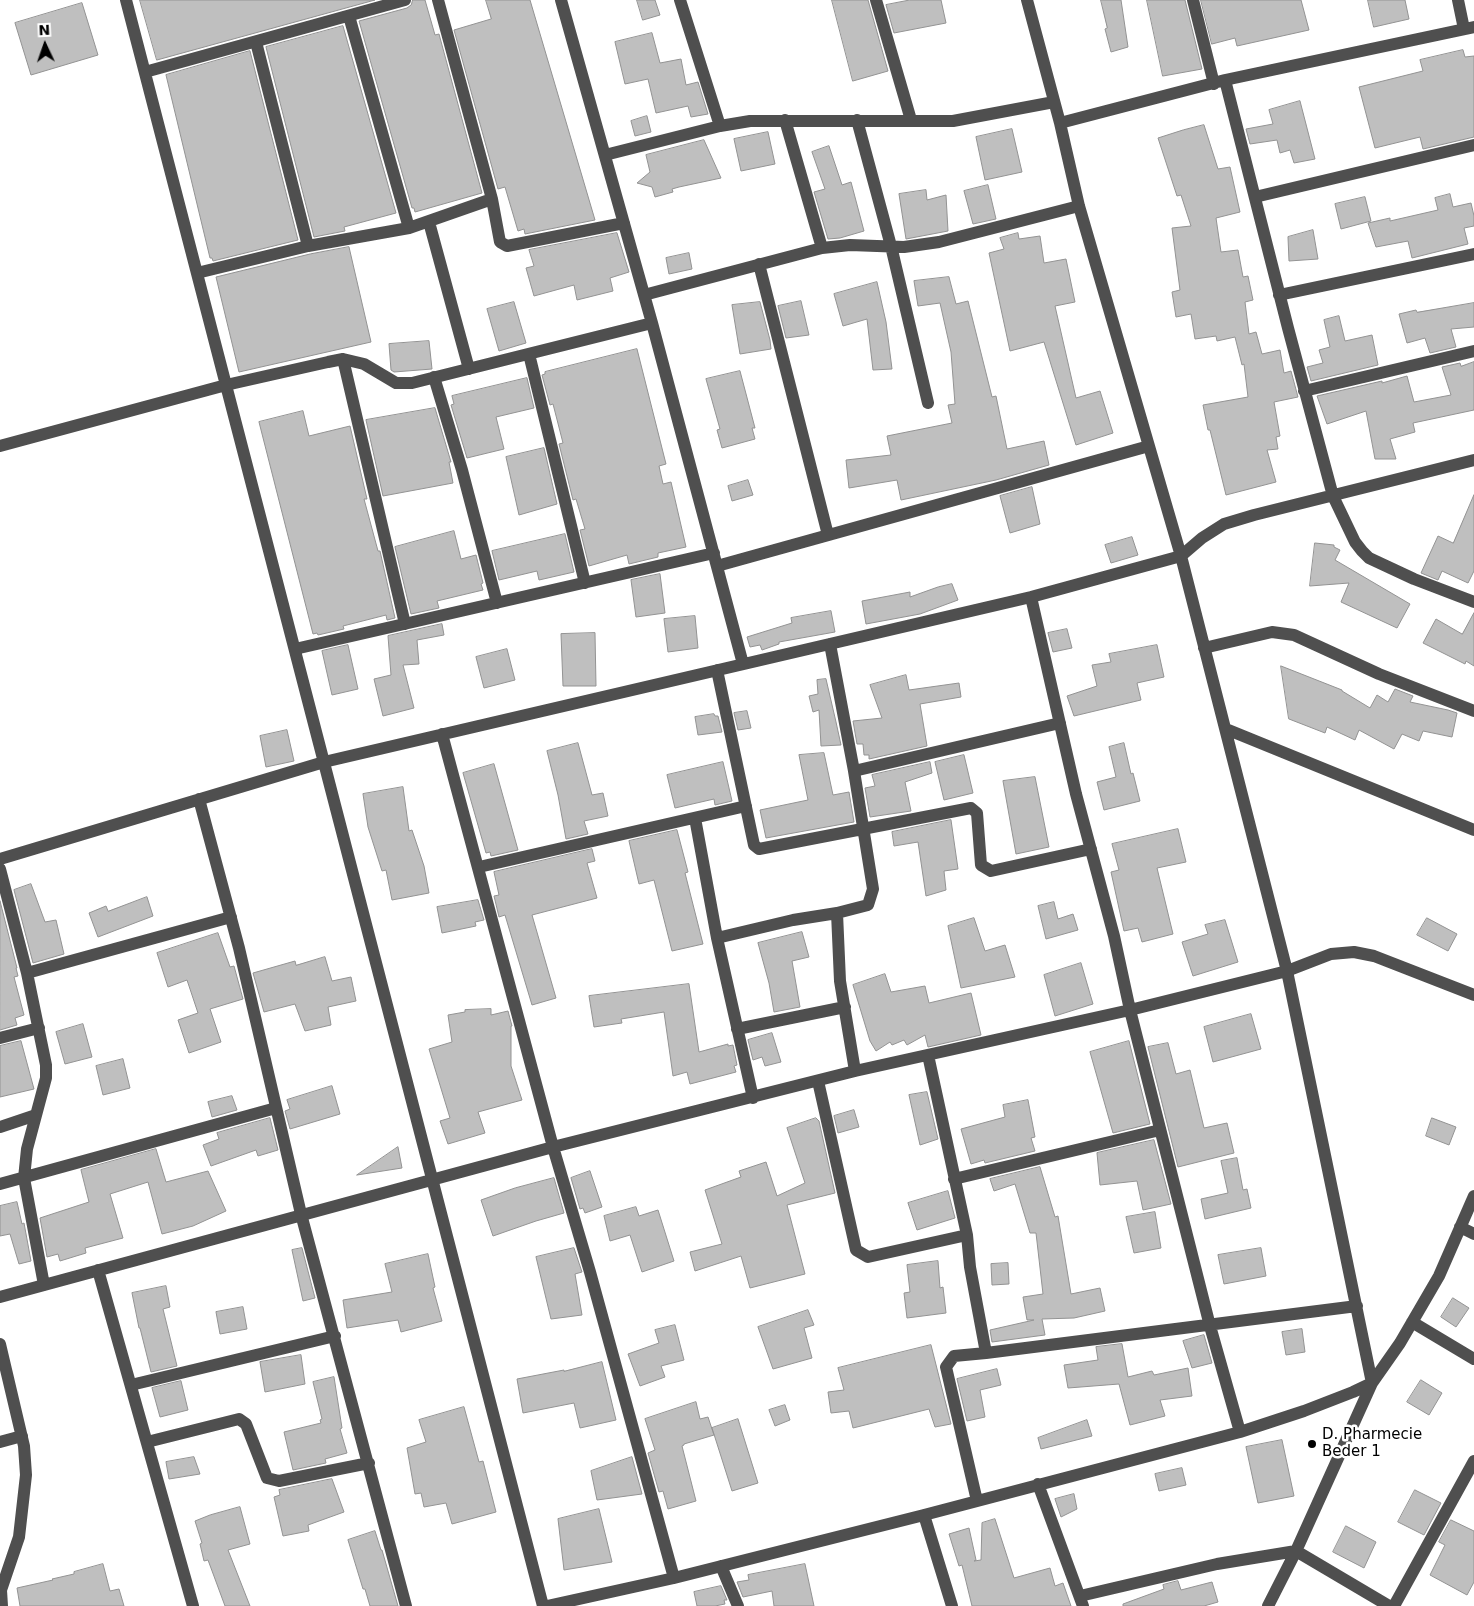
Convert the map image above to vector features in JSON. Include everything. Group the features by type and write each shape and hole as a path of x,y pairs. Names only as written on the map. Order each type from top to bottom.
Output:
{"street":[{"path":"126,0 432,1179 545,1606 674,1578 1240,1432 1304,1411 1372,1383"},
{"path":"145,72 405,0"},
{"path":"438,0 492,199 500,242 507,246 624,223"},
{"path":"561,0 652,323 743,664"},
{"path":"680,0 720,126"},
{"path":"876,0 912,120"},
{"path":"1027,0 1060,123 1079,206 1181,556 1287,971 1372,1383"},
{"path":"1194,0 1255,197 1279,295 1333,496 1356,542 1369,558 1414,579 1474,602"},
{"path":"1060,123 1219,82 1469,28 1458,0"},
{"path":"349,16 409,228"},
{"path":"256,42 308,246"},
{"path":"605,155 720,126 750,121 936,121 966,119 1054,102"},
{"path":"785,120 822,248"},
{"path":"858,120 891,246 928,403"},
{"path":"1255,197 1474,146"},
{"path":"197,273 308,246 409,228 492,199"},
{"path":"644,295 822,248 850,245 904,247 939,242 1079,206"},
{"path":"429,222 468,369"},
{"path":"1279,295 1474,254"},
{"path":"759,264 828,535"},
{"path":"0,446 226,385 343,360 364,364 396,383 412,382 652,323"},
{"path":"1304,390 1474,351"},
{"path":"529,354 585,582"},
{"path":"343,360 405,624"},
{"path":"434,377 462,470 498,603"},
{"path":"717,566 1149,446"},
{"path":"0,859 324,762 1031,597 1181,556 1202,538 1224,524 1474,460"},
{"path":"295,649 714,553"},
{"path":"1031,597 1160,1130 1210,1326 1240,1432"},
{"path":"1204,648 1272,632 1294,635 1379,674 1474,711"},
{"path":"717,938 868,905 873,889 854,771 830,644"},
{"path":"717,670 754,845 759,849 971,808 977,814 981,865 991,871 1091,849"},
{"path":"854,771 1060,723"},
{"path":"1226,729 1474,830"},
{"path":"442,734 553,1147 590,1272 674,1578"},
{"path":"199,799 239,948 301,1214 406,1606"},
{"path":"479,867 746,806"},
{"path":"695,818 717,938 753,1098"},
{"path":"0,869 27,973 46,1065 46,1078 27,1149 24,1178 44,1285"},
{"path":"837,913 840,981 855,1071"},
{"path":"27,973 231,917"},
{"path":"0,1297 553,1147 855,1071 1130,1010 1287,971 1331,954 1354,952 1374,956 1474,995"},
{"path":"736,1029 845,1007"},
{"path":"0,1038 39,1028"},
{"path":"928,1055 967,1234 970,1266 986,1353"},
{"path":"818,1081 856,1250 868,1257 967,1234"},
{"path":"0,1184 276,1108"},
{"path":"0,1127 36,1115"},
{"path":"954,1179 1160,1130"},
{"path":"1268,1606 1296,1551 1372,1383 1400,1343 1439,1276 1474,1196"},
{"path":"1460,1228 1474,1234"},
{"path":"98,1270 193,1606"},
{"path":"977,1501 946,1367 954,1356 1210,1326 1357,1306"},
{"path":"1412,1322 1474,1360"},
{"path":"131,1385 335,1336"},
{"path":"0,1344 24,1446 26,1475 19,1537 1,1590 2,1606"},
{"path":"147,1442 239,1419 246,1424 267,1478 279,1481 369,1463"},
{"path":"0,1442 22,1436"},
{"path":"1394,1606 1474,1461"},
{"path":"1038,1484 1081,1601 1217,1564 1296,1551 1389,1606"},
{"path":"924,1515 952,1606"},
{"path":"721,1566 738,1606"}],"building":[{"path":"140,0 375,0 157,60"},
{"path":"413,0 425,0 435,35 439,34 482,193 415,212 414,208 412,208 359,21 407,8"},
{"path":"486,0 530,0 595,220 525,234 524,229 518,231 505,187 498,189 454,30 491,19"},
{"path":"637,0 655,0 660,15 643,20"},
{"path":"832,0 868,0 888,71 853,81"},
{"path":"910,0 941,0 946,23 894,33 886,5"},
{"path":"1101,0 1121,0 1128,47 1111,52 1105,29 1107,28"},
{"path":"1147,0 1185,0 1202,69 1163,76"},
{"path":"1201,0 1301,0 1309,30 1237,46 1235,38 1212,44"},
{"path":"1368,0 1405,0 1409,19 1374,27"},
{"path":"82,3 98,55 31,75 15,23"},
{"path":"343,26 396,213 344,227 345,231 314,237 266,47"},
{"path":"652,33 660,63 681,59 686,85 698,82 708,114 691,117 688,106 656,113 648,79 625,84 615,42"},
{"path":"1463,50 1465,57 1474,56 1474,137 1423,149 1420,137 1375,148 1359,87 1423,71 1420,60"},
{"path":"250,51 298,240 213,261 210,258 166,75"},
{"path":"1300,101 1315,159 1294,163 1290,150 1280,153 1277,140 1250,144 1246,129 1273,124 1269,110"},
{"path":"647,116 651,132 635,136 631,121"},
{"path":"1204,125 1218,169 1230,167 1240,212 1216,218 1221,252 1238,250 1243,277 1248,276 1253,300 1245,302 1249,334 1256,332 1262,354 1280,350 1284,373 1291,371 1298,397 1274,402 1280,436 1276,437 1278,449 1267,450 1276,482 1226,495 1203,405 1248,397 1244,364 1242,365 1235,337 1217,341 1216,336 1195,339 1191,314 1176,317 1172,292 1180,290 1172,228 1191,226 1181,195 1177,196 1158,138"},
{"path":"1012,129 1022,172 985,180 976,137"},
{"path":"768,132 775,164 741,171 734,139"},
{"path":"704,140 721,178 672,189 673,192 655,197 652,187 637,183 650,172 646,155"},
{"path":"829,146 842,185 851,182 864,231 840,238 828,239 814,192 825,189 812,152"},
{"path":"988,185 996,219 973,224 964,191"},
{"path":"926,190 927,200 946,195 948,231 906,239 899,194"},
{"path":"1450,194 1453,207 1471,203 1474,226 1464,228 1468,244 1412,258 1408,241 1376,247 1368,223 1390,218 1390,221 1438,210 1435,198"},
{"path":"1365,197 1371,221 1341,229 1335,204"},
{"path":"1313,230 1318,259 1289,261 1288,237"},
{"path":"617,233 629,272 610,278 613,291 577,300 574,285 534,296 526,268 534,266 529,250"},
{"path":"1018,233 1019,239 1040,236 1044,263 1066,259 1075,302 1055,306 1076,398 1100,391 1113,433 1076,445 1044,342 1010,351 989,253 1004,249 1000,238"},
{"path":"349,247 371,342 239,372 216,277 310,254"},
{"path":"689,253 692,269 669,274 666,258"},
{"path":"949,277 956,304 968,301 992,397 996,396 1007,449 1044,441 1049,465 996,480 901,500 897,480 849,488 846,460 891,455 887,436 952,423 948,405 955,404 951,352 940,303 918,306 914,281"},
{"path":"877,282 886,322 892,369 873,370 867,319 843,326 834,294"},
{"path":"801,301 809,335 786,338 778,306"},
{"path":"514,302 526,343 499,351 487,309"},
{"path":"760,302 771,349 740,354 732,305"},
{"path":"1474,303 1474,327 1451,329 1456,347 1430,353 1425,338 1407,343 1399,314"},
{"path":"1339,316 1345,341 1372,335 1378,365 1311,381 1307,367 1323,363 1319,350 1330,347 1324,320"},
{"path":"429,341 432,369 394,372 391,370 389,344"},
{"path":"637,349 666,464 659,466 663,484 671,482 686,547 658,553 658,557 629,564 627,555 589,566 580,530 585,529 576,499 573,500 559,444 563,443 553,404 550,405 542,375 545,372"},
{"path":"1474,362 1474,410 1413,423 1415,432 1390,439 1396,459 1375,459 1366,411 1327,424 1317,396 1407,376 1414,402 1451,395 1442,367 1460,363 1461,366"},
{"path":"740,371 755,428 752,428 755,439 722,448 717,430 720,429 706,379"},
{"path":"527,378 534,408 496,417 504,449 467,458 451,405 454,404 452,396"},
{"path":"435,408 451,462 449,462 453,483 383,496 366,420"},
{"path":"303,411 309,436 350,426 367,499 364,499 378,551 380,551 395,618 387,620 386,615 343,626 344,629 318,635 317,633 313,634 259,422"},
{"path":"544,448 557,504 519,515 506,457"},
{"path":"748,480 753,495 732,501 728,486"},
{"path":"1032,487 1040,524 1010,533 1000,496"},
{"path":"1474,495 1474,571 1468,583 1442,571 1438,580 1421,573 1438,536 1453,543"},
{"path":"454,531 461,559 476,555 483,590 437,601 439,608 411,614 395,547"},
{"path":"565,534 574,572 539,580 537,571 499,580 492,551"},
{"path":"1132,537 1138,555 1111,563 1105,545"},
{"path":"1315,543 1334,545 1334,547 1340,550 1335,560 1410,604 1397,628 1341,602 1349,583 1310,586"},
{"path":"660,574 665,613 636,617 631,580"},
{"path":"952,584 958,600 920,614 866,624 862,601 910,592 910,597"},
{"path":"831,611 835,632 779,642 779,644 762,650 760,645 750,647 747,637 792,623 791,618"},
{"path":"1474,613 1474,666 1466,661 1465,664 1423,643 1436,619 1462,634"},
{"path":"695,616 698,648 668,652 664,619"},
{"path":"442,624 444,635 417,640 419,664 403,665 414,708 383,716 374,679 391,675 388,636"},
{"path":"1067,629 1072,648 1053,652 1048,633"},
{"path":"595,633 596,686 563,686 561,634"},
{"path":"348,645 358,689 332,695 322,651"},
{"path":"1157,645 1164,677 1137,683 1141,700 1074,716 1067,696 1097,686 1092,665 1111,662 1109,654"},
{"path":"507,649 515,680 484,688 476,657"},
{"path":"1281,666 1342,690 1370,708 1377,695 1388,702 1395,689 1413,696 1410,702 1457,713 1452,737 1423,731 1419,741 1402,734 1394,749 1359,730 1355,740 1327,727 1325,733 1289,719"},
{"path":"906,675 909,690 959,683 961,697 920,704 927,746 869,759 869,755 864,755 863,744 857,744 853,721 882,718 870,685"},
{"path":"826,679 841,745 821,746 819,710 813,712 809,696 818,694 817,680"},
{"path":"747,711 751,728 738,730 734,713"},
{"path":"714,714 718,716 722,732 698,735 695,717"},
{"path":"287,730 294,761 266,767 260,736"},
{"path":"578,743 592,795 603,793 608,816 584,821 588,834 566,839 547,751"},
{"path":"1124,743 1140,801 1104,810 1097,782 1116,777 1109,747"},
{"path":"824,753 833,795 849,792 854,822 766,838 760,810 808,800 799,755"},
{"path":"964,755 973,793 944,800 935,762"},
{"path":"723,762 732,801 715,805 714,799 675,808 667,775"},
{"path":"930,762 932,773 905,782 911,811 870,817 865,788 875,786 872,775"},
{"path":"494,764 518,850 491,856 490,852 486,853 463,773"},
{"path":"1035,777 1049,847 1016,854 1003,781"},
{"path":"403,787 409,831 412,830 424,866 429,893 392,900 386,870 382,871 368,827 363,794"},
{"path":"951,820 958,869 944,871 946,890 926,896 918,842 894,846 892,832"},
{"path":"1178,829 1186,862 1157,868 1173,934 1142,942 1138,928 1124,931 1111,872 1119,870 1112,844"},
{"path":"677,830 688,872 685,873 703,944 672,951 654,880 639,884 629,841"},
{"path":"592,849 595,861 587,863 597,898 532,915 556,998 532,1005 505,915 499,917 494,896 499,895 494,872"},
{"path":"31,884 45,922 56,920 64,954 33,963 14,890"},
{"path":"147,897 153,916 98,937 89,913 106,906 108,911"},
{"path":"478,900 484,920 475,922 476,926 442,933 437,907"},
{"path":"0,901 17,968 18,976 14,977 24,1015 15,1018 17,1025 0,1030"},
{"path":"1054,902 1058,919 1073,914 1078,930 1046,939 1038,906"},
{"path":"974,918 985,951 1005,945 1015,977 961,988 948,926"},
{"path":"1427,918 1457,934 1448,951 1417,935"},
{"path":"1225,920 1238,962 1193,976 1182,942 1208,934 1205,925"},
{"path":"802,932 809,957 792,961 800,1007 774,1012 769,983 758,943"},
{"path":"218,933 230,967 234,966 243,999 210,1009 221,1042 189,1053 178,1020 198,1013 187,980 168,987 157,953"},
{"path":"325,957 332,981 351,977 356,1001 328,1007 331,1025 305,1031 295,1004 264,1012 253,973 295,961 296,965"},
{"path":"1081,963 1093,1004 1055,1016 1044,975"},
{"path":"885,974 891,992 925,986 929,1003 971,993 981,1035 928,1047 925,1035 907,1045 904,1040 892,1045 890,1042 876,1051 870,1041 853,985"},
{"path":"689,984 699,1052 728,1044 728,1046 733,1045 737,1065 734,1066 736,1072 690,1084 687,1072 673,1076 664,1012 621,1019 622,1023 594,1027 589,996"},
{"path":"491,1009 491,1015 508,1011 512,1026 511,1066 522,1100 478,1112 485,1133 448,1144 440,1121 450,1118 429,1049 452,1042 448,1015 465,1012 465,1010"},
{"path":"1251,1014 1261,1049 1213,1062 1204,1027"},
{"path":"83,1024 92,1057 65,1064 56,1032"},
{"path":"772,1033 781,1062 765,1066 762,1057 753,1060 748,1040"},
{"path":"21,1041 34,1089 0,1097 0,1046"},
{"path":"1129,1041 1150,1124 1113,1133 1090,1052"},
{"path":"1168,1043 1176,1074 1190,1070 1204,1128 1227,1123 1234,1153 1178,1167 1148,1047"},
{"path":"123,1059 130,1088 103,1095 96,1066"},
{"path":"332,1086 340,1114 290,1129 285,1111 290,1109 287,1100"},
{"path":"927,1092 938,1139 920,1145 909,1095"},
{"path":"232,1096 237,1110 212,1117 208,1102"},
{"path":"1028,1100 1035,1137 1031,1138 1035,1151 985,1163 984,1160 971,1164 961,1129 1005,1117 1003,1105"},
{"path":"854,1110 859,1127 838,1133 834,1116"},
{"path":"270,1118 278,1150 258,1156 256,1150 211,1166 203,1145 219,1139 217,1133"},
{"path":"816,1118 819,1121 835,1193 787,1205 805,1274 750,1288 741,1256 695,1271 690,1252 722,1244 705,1190 741,1177 739,1171 766,1162 777,1196 805,1183 787,1128"},
{"path":"1432,1118 1456,1127 1449,1145 1426,1136"},
{"path":"1154,1140 1171,1204 1143,1210 1137,1181 1100,1185 1097,1153"},
{"path":"398,1147 402,1168 357,1175"},
{"path":"156,1149 166,1182 208,1171 226,1211 193,1226 162,1234 148,1182 110,1194 123,1238 85,1248 86,1253 60,1261 58,1254 47,1257 40,1218 89,1202 81,1170"},
{"path":"1237,1158 1243,1190 1247,1189 1251,1208 1205,1219 1201,1199 1228,1193 1221,1161"},
{"path":"1040,1167 1055,1217 1058,1216 1071,1294 1100,1288 1105,1311 1074,1318 1042,1319 1045,1335 992,1342 990,1330 1034,1320 1027,1320 1023,1297 1043,1294 1036,1233 1030,1233 1015,1184 994,1191 990,1179"},
{"path":"590,1171 602,1207 585,1213 583,1208 580,1209 571,1178"},
{"path":"554,1178 564,1213 493,1236 481,1200 515,1188"},
{"path":"948,1191 955,1218 917,1230 908,1203"},
{"path":"17,1202 22,1224 24,1223 31,1261 19,1264 10,1234 0,1236 0,1206"},
{"path":"636,1207 639,1216 658,1210 674,1261 642,1272 630,1235 610,1241 604,1216"},
{"path":"1155,1212 1161,1248 1134,1253 1126,1217"},
{"path":"302,1248 315,1298 303,1301 292,1250"},
{"path":"574,1248 582,1272 575,1274 582,1315 551,1319 536,1257"},
{"path":"1261,1248 1266,1276 1224,1284 1218,1255"},
{"path":"428,1254 435,1287 433,1288 442,1321 401,1332 398,1320 347,1328 343,1300 392,1292 385,1264"},
{"path":"938,1261 940,1288 943,1287 946,1313 907,1318 904,1293 910,1292 907,1265"},
{"path":"1008,1263 1009,1284 992,1285 991,1264"},
{"path":"166,1286 170,1307 163,1309 177,1366 151,1372 132,1293"},
{"path":"1453,1298 1469,1308 1456,1327 1441,1317"},
{"path":"243,1307 247,1329 220,1334 216,1312"},
{"path":"808,1310 814,1325 804,1328 812,1358 773,1369 758,1327"},
{"path":"675,1325 684,1360 661,1366 665,1377 640,1386 628,1354 659,1343 655,1330"},
{"path":"1302,1329 1305,1352 1286,1355 1282,1332"},
{"path":"1204,1335 1212,1363 1192,1368 1183,1341"},
{"path":"1122,1344 1128,1377 1152,1371 1154,1375 1188,1368 1192,1396 1160,1400 1165,1416 1130,1425 1119,1384 1068,1388 1064,1365 1098,1360 1096,1347"},
{"path":"931,1345 951,1424 935,1427 929,1409 853,1428 849,1411 831,1413 828,1392 844,1390 838,1368"},
{"path":"301,1355 305,1384 265,1392 260,1362"},
{"path":"602,1362 616,1420 580,1428 574,1403 523,1413 517,1379"},
{"path":"997,1369 1001,1385 980,1390 985,1417 967,1421 957,1379"},
{"path":"334,1377 342,1428 340,1429 347,1453 325,1459 326,1463 293,1470 284,1432 321,1423 320,1420 322,1419 313,1382"},
{"path":"1421,1380 1442,1393 1429,1415 1407,1402"},
{"path":"181,1381 188,1410 160,1417 152,1388"},
{"path":"696,1402 700,1419 708,1417 714,1435 682,1446 696,1501 668,1509 663,1491 659,1492 648,1453 655,1450 645,1419"},
{"path":"785,1405 790,1420 775,1426 769,1410"},
{"path":"464,1407 479,1462 483,1461 496,1512 452,1524 446,1503 424,1507 421,1493 415,1494 407,1448 426,1442 419,1420"},
{"path":"738,1419 758,1483 732,1491 712,1428"},
{"path":"1087,1420 1092,1436 1041,1449 1038,1438"},
{"path":"1282,1440 1294,1496 1258,1503 1246,1447"},
{"path":"194,1457 200,1474 169,1479 166,1462"},
{"path":"632,1457 642,1494 597,1500 591,1471"},
{"path":"1182,1468 1186,1485 1159,1491 1155,1474"},
{"path":"332,1479 344,1512 308,1525 309,1531 283,1536 274,1497 280,1495 279,1490"},
{"path":"1415,1490 1441,1503 1424,1535 1398,1522"},
{"path":"1074,1494 1077,1509 1061,1517 1055,1499"},
{"path":"240,1507 250,1544 228,1550 250,1606 225,1606 208,1560 204,1561 200,1544 202,1543 195,1521"},
{"path":"599,1509 612,1562 564,1570 558,1519"},
{"path":"995,1519 1014,1578 1050,1568 1055,1586 1063,1583 1071,1606 972,1606 962,1565 959,1566 949,1534 969,1528 976,1560 974,1561 981,1560 982,1523"},
{"path":"1451,1520 1474,1531 1474,1582 1467,1595 1430,1575 1445,1545 1439,1542"},
{"path":"1346,1526 1376,1542 1364,1568 1333,1552"},
{"path":"375,1531 398,1606 370,1606 365,1589 363,1589 348,1540"},
{"path":"103,1564 110,1591 119,1589 124,1606 20,1606 17,1588 53,1580"},
{"path":"805,1564 814,1606 774,1606 772,1591 743,1597 737,1582 749,1580 748,1575"},
{"path":"1178,1581 1181,1590 1212,1582 1218,1602 1204,1606 1123,1606 1123,1604 1164,1589 1163,1585"},
{"path":"721,1586 727,1600 724,1600 725,1604 697,1606 694,1592"}],"place":[{"name":"D. Pharmecie Beder 1","path":"1312,1444"}]}
